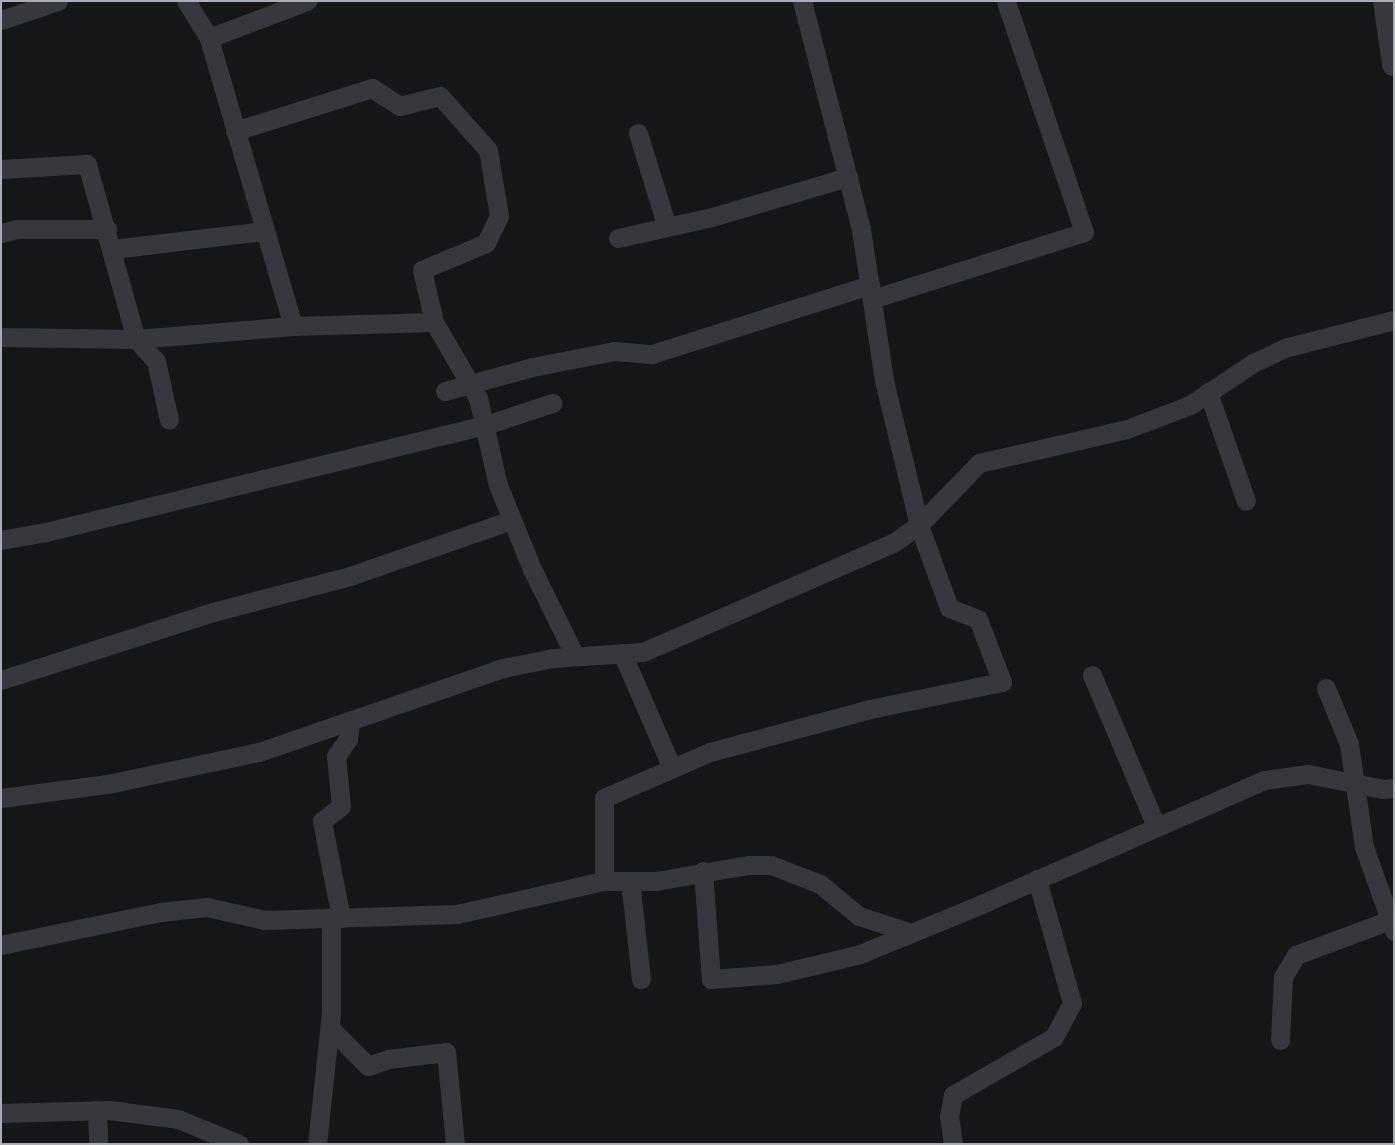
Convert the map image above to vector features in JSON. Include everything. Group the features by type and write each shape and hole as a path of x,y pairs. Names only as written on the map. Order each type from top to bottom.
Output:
{"street":[{"path":"1,20 58,1"},
{"path":"186,1 209,38 293,326"},
{"path":"209,38 307,1"},
{"path":"604,881 604,798 710,752 870,709 1002,682 978,619 949,608 919,525 884,380 861,229 802,1"},
{"path":"445,391 614,351 652,354 1084,232 1006,1"},
{"path":"1385,1 1394,64"},
{"path":"235,131 372,88 400,106 440,96 488,150 500,216 486,243 422,270 434,322 470,384 486,425 498,485 532,569 575,656"},
{"path":"638,133 667,227"},
{"path":"1,168 88,164 113,249 136,339 156,361 169,420"},
{"path":"618,238 667,227 848,177"},
{"path":"1,233 17,229 107,229"},
{"path":"113,249 264,230"},
{"path":"1,798 108,784 214,763 258,752 503,668 575,656 643,652 893,543 919,525 979,463 1126,429 1190,405 1253,363 1288,347 1394,320"},
{"path":"1,337 136,339 293,326 434,322"},
{"path":"1208,392 1246,501"},
{"path":"1,540 46,532 486,425 552,403"},
{"path":"1,680 213,612 350,576 512,520"},
{"path":"622,652 672,768"},
{"path":"1092,675 1156,826"},
{"path":"1280,1040 1283,977 1296,955 1392,925 1364,847 1357,784 1349,744 1326,688"},
{"path":"317,1144 330,1028 336,918 322,821 341,806 336,756 348,739 350,722"},
{"path":"703,872 711,979 777,974 860,954 1038,879 1264,780 1308,774 1357,784 1394,788"},
{"path":"1,946 160,912 207,907 264,920 457,914 604,881 656,881 703,872 771,865 820,884 859,916 911,933"},
{"path":"953,1144 949,1117 954,1095 1054,1036 1072,1003 1038,879"},
{"path":"630,881 642,979"},
{"path":"330,1028 368,1066 388,1059 446,1052 455,1144"},
{"path":"1,1113 97,1110 178,1120 239,1144"},
{"path":"97,1110 98,1144"}]}
